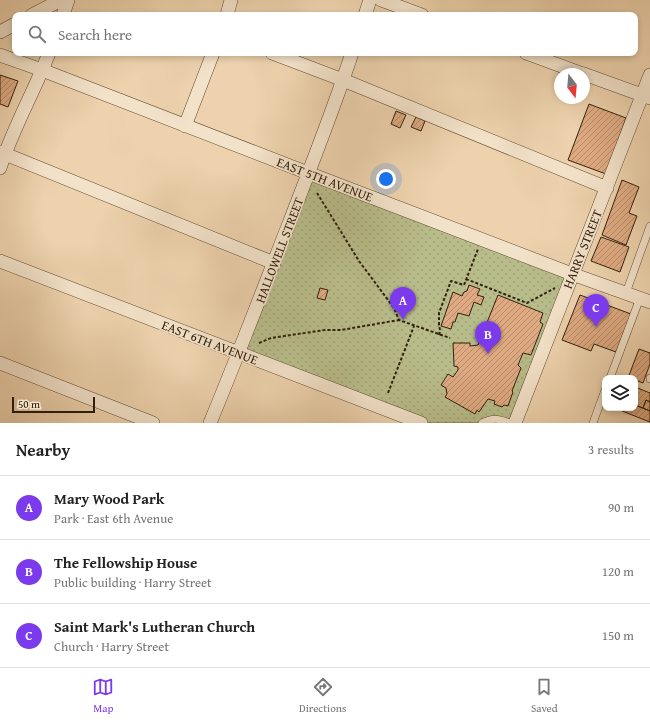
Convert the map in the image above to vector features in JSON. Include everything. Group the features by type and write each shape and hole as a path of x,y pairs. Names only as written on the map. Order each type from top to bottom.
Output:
{"street":[{"path":"38,12 61,0"},
{"path":"64,12 68,0"},
{"path":"227,12 232,0"},
{"path":"366,12 370,0"},
{"path":"381,0 414,12"},
{"path":"0,32 12,26"},
{"name":"EAST 5TH AVENUE","path":"0,55 481,240 645,300"},
{"path":"0,168 2,152 42,70 47,56"},
{"path":"185,126 212,56"},
{"path":"280,56 343,80 607,188"},
{"name":"HALLOWELL STREET","path":"210,423 274,263 351,56"},
{"path":"534,56 567,68"},
{"name":"HARRY STREET","path":"515,423 572,274 646,97 650,75"},
{"path":"590,76 646,97"},
{"path":"2,152 274,263"},
{"name":"EAST 6TH AVENUE","path":"0,261 421,423"},
{"path":"0,363 153,423"}],"lane":[{"path":"626,293 650,226"},
{"path":"611,375 645,300"},
{"path":"593,423 602,398"},
{"path":"482,423 491,419 503,420 510,423"}],"path":[{"path":"317,194 359,261 394,308 399,320"},
{"path":"439,335 441,330 438,324 438,313 451,281 464,285 481,240"},
{"path":"466,279 527,303 548,290 559,286"},
{"path":"259,344 271,338 325,330 341,330 399,320 450,338"},
{"path":"388,393 414,326"}],"green space":[{"path":"308,173 572,274 515,423 421,423 239,353"}],"building":[{"path":"0,75 18,81 8,107 0,104"},
{"path":"589,104 626,118 606,174 568,160"},
{"path":"396,111 406,115 400,128 391,124"},
{"path":"416,117 425,121 421,131 411,127"},
{"path":"622,180 639,187 629,213 637,216 626,245 602,235"},
{"path":"601,237 629,247 620,272 591,261"},
{"path":"469,285 480,289 477,295 484,297 481,305 474,302 469,316 458,313 451,329 441,326 453,292 462,296 464,292 467,291"},
{"path":"320,288 328,290 325,300 317,298"},
{"path":"498,295 543,313 540,322 543,324 531,355 523,353 518,365 521,368 508,406 504,405 502,407 494,404 495,401 488,399 479,412 477,410 475,414 445,397 447,394 446,388 441,385 448,374 453,377 458,370 458,367 454,366 453,343 470,343 470,346 478,345"},
{"path":"580,295 631,314 616,352 594,344 591,351 562,340"},
{"path":"639,349 650,353 650,364 643,383 638,381 638,375 629,375"},
{"path":"638,388 650,393 650,402 646,400 643,408 638,406"},
{"path":"646,400 650,402 650,411 643,408"},
{"path":"638,406 650,411 650,422 622,411 638,411"}],"place":[{"name":"Mary Wood Park","path":"403,320"},
{"name":"Saint Mark's Lutheran Church","path":"596,327"},
{"name":"The Fellowship House","path":"488,354"}]}
